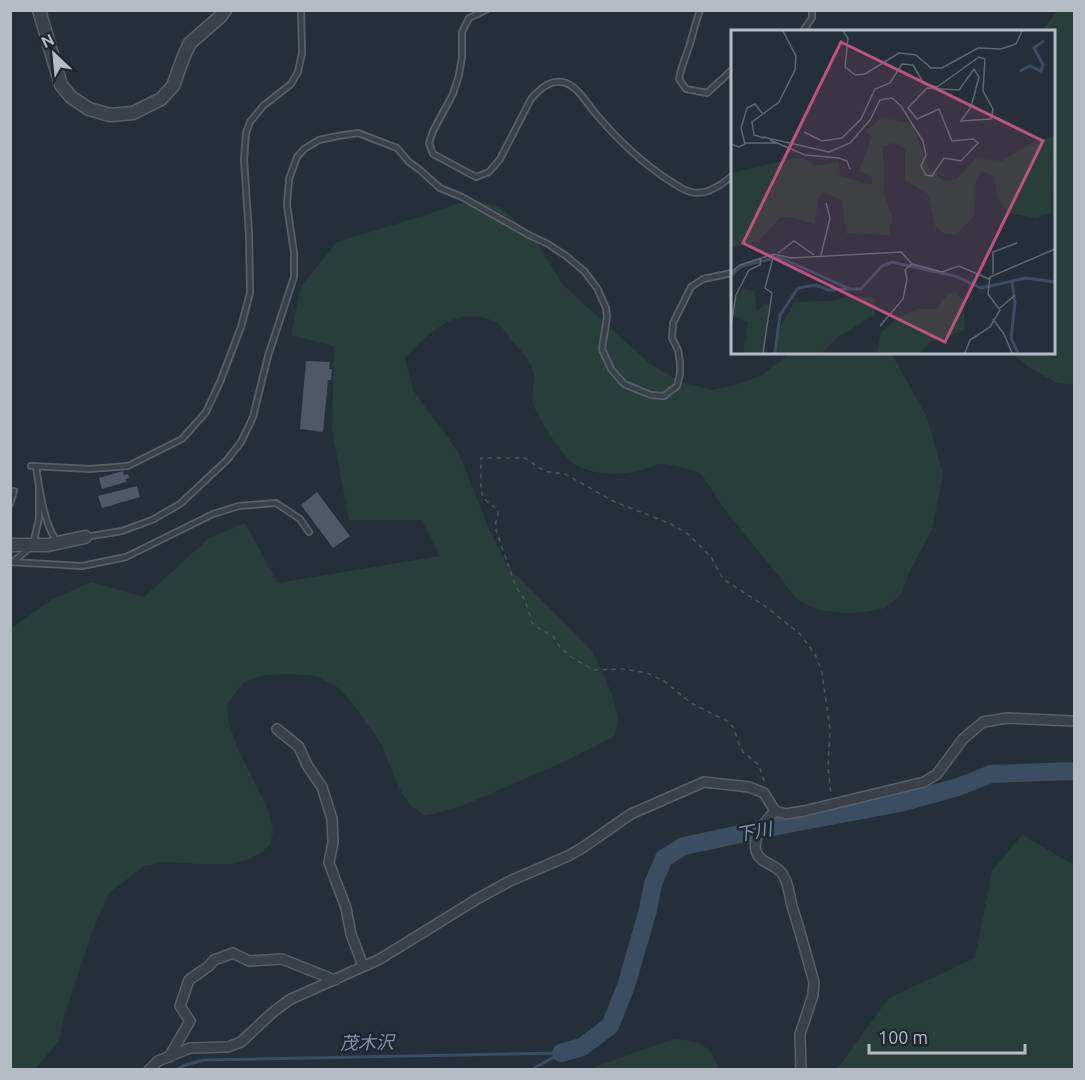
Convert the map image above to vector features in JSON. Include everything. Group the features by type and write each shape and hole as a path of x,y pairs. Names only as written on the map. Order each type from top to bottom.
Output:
{"street":[{"path":"39,10 61,85 71,97 88,109 110,115 133,113 161,99 173,86 190,43 225,10"},
{"path":"10,545 48,545 85,537"},
{"path":"149,1070 160,1065 169,1057 190,1048 228,1047 241,1042 289,1000 380,958 510,881 568,856 631,814 704,782 749,787 764,793 775,811 786,814 924,782 937,774 963,740 983,722 1007,718 1074,721"},
{"path":"277,729 299,747 307,765 322,787 332,819 333,842 328,863 346,908 351,934 363,966"},
{"path":"775,811 765,821 755,840 757,852 762,860 782,872 788,884 814,982 813,995 800,1034 801,1070"},
{"path":"169,1057 190,1020 180,1006 189,980 214,960 233,953 249,961 282,959 334,980"}],"lane":[{"path":"58,543 50,533 33,467 90,469 128,466 182,439 206,412 220,382 241,327 250,293 244,160 246,133 250,122 263,106 291,84 298,72 302,53 301,10"},
{"path":"486,10 469,18 462,32 459,75 453,94 429,143 434,154 476,177 489,172 500,159 531,99 550,83 564,82 574,88 613,134 651,169 681,188 691,193 709,192 731,177"},
{"path":"700,10 679,79 686,89 708,93 731,71"},
{"path":"803,30 812,18 812,10"},
{"path":"85,537 122,531 152,520 180,504 226,460 241,442 253,417 268,356 294,277 294,253 287,205 289,179 297,157 304,149 319,140 358,134 397,148 409,162 440,188 462,197 566,256 584,271 597,288 606,308 607,317 602,350 611,369 624,384 651,395 664,396 677,386 680,362 678,350 672,338 673,323 691,286 703,279 731,273"},
{"path":"11,562 33,545 39,518 39,488"},
{"path":"10,504 14,491"},
{"path":"11,562 82,566 126,557 213,514 238,506 276,503 300,519 309,532"}],"path":[{"path":"764,793 763,775 759,765 743,752 733,727 727,721 691,703 664,681 647,673 623,669 594,670 574,659 560,647 553,636 532,622 525,600 516,587 495,527 498,510 483,498 481,458 525,458 544,471 566,474 615,502 671,524 688,534 711,557 723,579 765,606 800,634 816,656 822,673 830,730 828,767 835,804"}],"shaded area":[{"path":"1058,10 1074,11 1074,385 1055,382 1028,367 1013,354 1055,354 1055,30 1043,30"},
{"path":"479,203 498,206 533,236 562,284 650,364 681,382 712,390 739,384 762,375 790,354 892,354 927,417 943,474 932,529 909,573 901,595 885,608 845,613 818,610 798,600 722,506 701,473 665,464 614,474 589,470 573,463 544,426 535,409 532,399 534,376 530,364 500,326 494,321 478,317 465,317 442,325 405,358 413,390 459,454 489,529 509,568 592,650 612,694 618,717 615,736 566,761 462,806 426,816 411,806 399,788 381,744 355,706 339,688 316,676 287,674 264,675 243,683 227,705 229,723 237,747 269,812 273,832 270,844 261,853 232,864 165,862 144,866 109,893 92,932 64,1017 59,1041 35,1069 11,1069 10,629 53,599 91,582 144,597 208,539 245,523 278,583 440,556 422,520 349,520 332,430 334,346 291,335 301,286 337,242 456,204"},
{"path":"1022,835 1074,865 1074,1069 837,1069 889,998 975,958 992,871"},
{"path":"673,1039 702,1045 715,1060 718,1069 589,1069"}],"building":[{"path":"306,361 330,362 329,369 332,369 331,380 328,380 323,432 300,429"},
{"path":"123,471 124,475 128,474 129,478 126,482 102,489 99,478"},
{"path":"137,486 140,497 102,508 98,496"},
{"path":"317,492 350,536 333,548 301,505"}],"waterway":[{"name":"下川","path":"561,1053 582,1047 610,1026 626,986 648,910 653,884 664,858 684,846 900,803 958,787 991,774 1074,771"},
{"name":"茂木沢","path":"176,1070 204,1060 561,1053"},
{"path":"531,1070 559,1054"}]}
